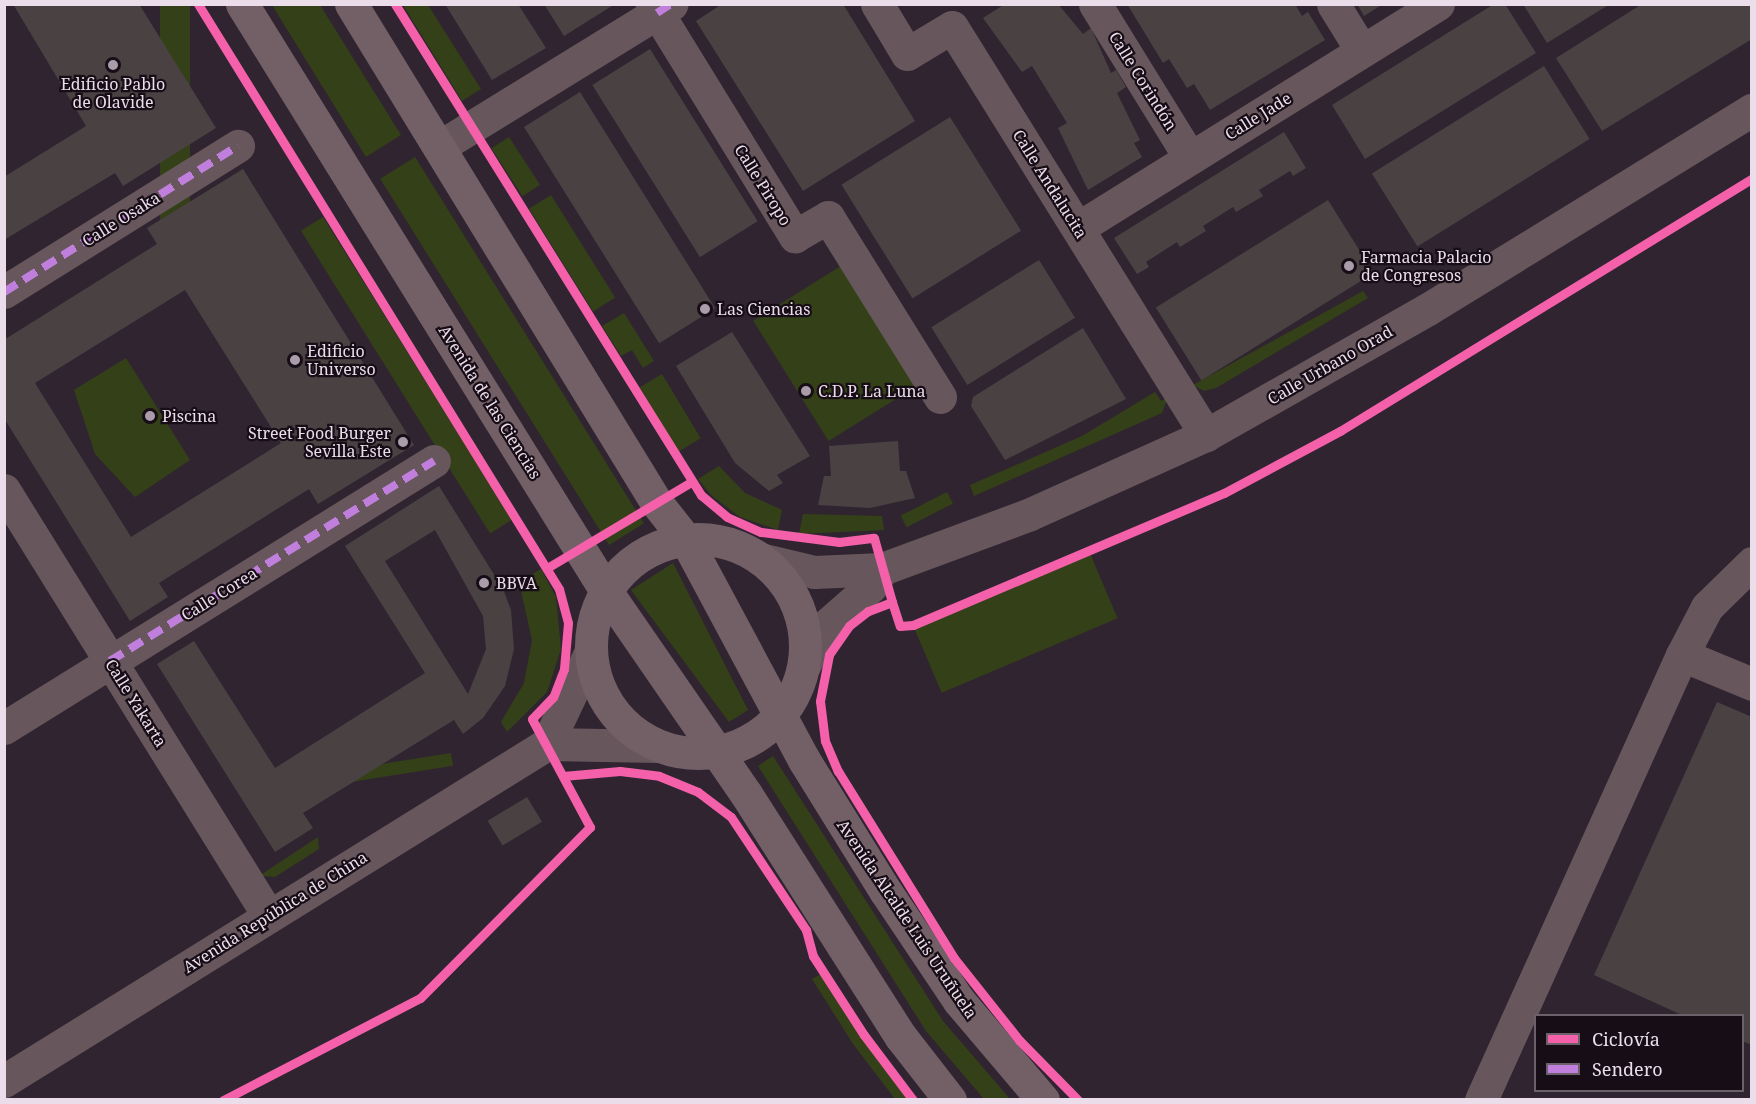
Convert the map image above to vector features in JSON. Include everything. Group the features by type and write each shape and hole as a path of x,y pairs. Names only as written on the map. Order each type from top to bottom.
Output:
{"main road":[{"name":"Avenida de las Ciencias","path":"242,4 606,591 746,794 900,1037 950,1100"},
{"path":"351,4 656,502 686,540 781,714"},
{"path":"686,540 730,544 760,559 786,585 798,606 804,629 804,666 781,714 752,739 716,752 692,753 658,746 632,730 611,708 596,681 591,651 594,620 606,591 641,556 686,540"},
{"name":"Avenida Alcalde Luis Uruñuela","path":"781,714 804,760 958,1001 1043,1100"}],"street":[{"name":"Calle Andalucita","path":"877,4 907,54 952,27 1206,435"},
{"name":"Calle Corindón","path":"1095,4 1190,158"},
{"path":"1333,4 1362,51"},
{"name":"Calle Jade","path":"1078,228 1438,4"},
{"name":"Calle Piropo","path":"439,147 660,7 795,236 828,217 940,397"},
{"name":"Calle Urbano Orad","path":"882,569 1028,515 1206,435 1428,309 1752,110"},
{"name":"Calle Osaka","path":"4,292 238,146"},
{"name":"Calle Corea","path":"4,728 434,461"},
{"name":"Calle Yakarta","path":"8,501 268,915"},
{"path":"760,559 814,572 882,569"},
{"path":"1481,1100 1682,655 1707,607 1752,563"},
{"path":"804,666 820,631 871,586 882,569"},
{"path":"591,651 547,744 658,746"},
{"path":"1682,655 1752,684"},
{"name":"Avenida República de China","path":"4,1081 268,915 547,744"}],"green space":[{"path":"160,5 190,5 190,243 160,243"},
{"path":"272,5 320,5 401,135 366,157"},
{"path":"403,5 428,5 481,89 462,101"},
{"path":"509,137 540,185 522,196 491,148"},
{"path":"415,157 644,523 609,545 380,179"},
{"path":"551,195 615,298 593,311 529,209"},
{"path":"323,217 512,520 490,534 301,231"},
{"path":"844,264 919,384 829,441 753,321"},
{"path":"1363,291 1368,298 1216,388 1204,391 1193,385"},
{"path":"624,313 654,361 643,368 632,350 621,356 602,326"},
{"path":"126,358 190,460 135,497 95,454 74,390"},
{"path":"662,374 701,438 678,452 640,387"},
{"path":"1155,392 1161,401 1168,397 1162,413 974,496 970,485 1082,436"},
{"path":"719,466 745,493 782,510 778,530 740,517 712,496 698,479"},
{"path":"947,492 953,504 907,527 901,516"},
{"path":"803,514 882,516 884,530 799,534"},
{"path":"1089,551 1118,618 942,693 913,626"},
{"path":"673,563 748,710 729,722 631,590"},
{"path":"541,569 556,597 561,649 547,692 507,732 501,722 524,683 532,640 519,582"},
{"path":"451,753 453,766 320,787 318,774"},
{"path":"773,756 943,1021 1010,1099 984,1099 926,1031 758,766"},
{"path":"318,837 319,849 275,877 259,876"},
{"path":"821,974 860,1036 909,1099 895,1099 853,1044 812,979"}],"building":[{"name":"Edificio Pablo de Olavide","path":"13,4 139,4 216,128 123,186 115,173 4,240 4,177 86,126"},
{"path":"445,4 518,4 546,48 492,80"},
{"path":"544,4 615,4 564,36"},
{"path":"722,4 843,4 915,121 803,191 696,21"},
{"path":"1005,4 1058,4 1083,34 1091,28 1111,73 1116,70 1126,87 1117,93 1140,140 1134,143 1142,157 1088,190 1058,128 1067,123 1032,66 1022,72 983,18"},
{"path":"1127,4 1295,4 1302,16 1308,12 1325,40 1210,110 1194,84 1187,88 1169,59 1163,63"},
{"path":"1357,4 1383,4 1364,16"},
{"path":"1494,4 1505,4 1536,53 1365,159 1332,105"},
{"path":"1523,4 1610,4 1547,43"},
{"path":"1642,4 1752,4 1752,39 1602,131 1556,58"},
{"path":"650,49 758,221 700,257 592,85"},
{"path":"1544,66 1590,139 1417,247 1372,174"},
{"path":"580,92 715,308 659,343 524,127"},
{"path":"950,117 1021,231 912,298 841,185"},
{"path":"1284,132 1306,168 1293,176 1290,171 1259,190 1263,196 1236,212 1233,207 1203,226 1206,231 1180,247 1177,242 1146,262 1149,267 1137,274 1114,238"},
{"name":"Edificio Universo","path":"243,169 414,445 318,504 309,489 159,583 168,597 130,621 4,418 4,334 7,338 157,244 147,228","holes":["185,290 281,443 131,537 35,383"]},
{"path":"1328,200 1374,273 1201,381 1156,308"},
{"path":"1039,260 1075,318 967,385 931,327"},
{"path":"1083,328 1126,399 1005,460 971,406 973,397"},
{"path":"732,332 810,456 777,475 783,483 769,491 735,463 676,366"},
{"path":"898,441 900,471 906,471 915,498 870,508 818,505 824,476 831,476 829,446"},
{"path":"439,486 503,589 511,610 514,649 505,686 483,718 463,734 454,720 303,813 313,828 275,852 157,664 194,641 275,768 425,673 345,546","holes":["435,530 483,616 486,649 468,694 385,561"]},
{"path":"1717,702 1752,717 1752,1045 1744,1042 1744,1014 1680,1014 1594,975"},
{"path":"527,797 542,822 503,846 488,821"}],"marked path":[{"path":"657,13 671,4"},
{"path":"4,292 238,146"},
{"path":"110,661 434,461"}],"cycle path":[{"path":"198,4 559,589 568,623 564,669 553,697 532,719 590,827 420,998 223,1100"},
{"path":"395,4 701,495 727,517 761,532 839,542 874,538 892,602 868,611 849,626 829,655 820,701 825,741 838,771 954,958 1019,1040 1078,1100"},
{"path":"892,602 900,626 913,625 1224,493 1340,431 1752,179"},
{"path":"547,568 691,482"},
{"path":"563,776 620,771 659,776 698,792 731,817 806,930 813,956 864,1035 913,1100"}],"place":[{"name":"Edificio Pablo de Olavide","path":"113,65"},
{"name":"Farmacia Palacio de Congresos","path":"1349,266"},
{"name":"Las Ciencias","path":"705,309"},
{"name":"Edificio Universo","path":"295,360"},
{"name":"C.D.P. La Luna","path":"806,391"},
{"name":"Piscina","path":"150,416"},
{"name":"Street Food Burger Sevilla Este","path":"403,442"},
{"name":"BBVA","path":"484,583"}]}
